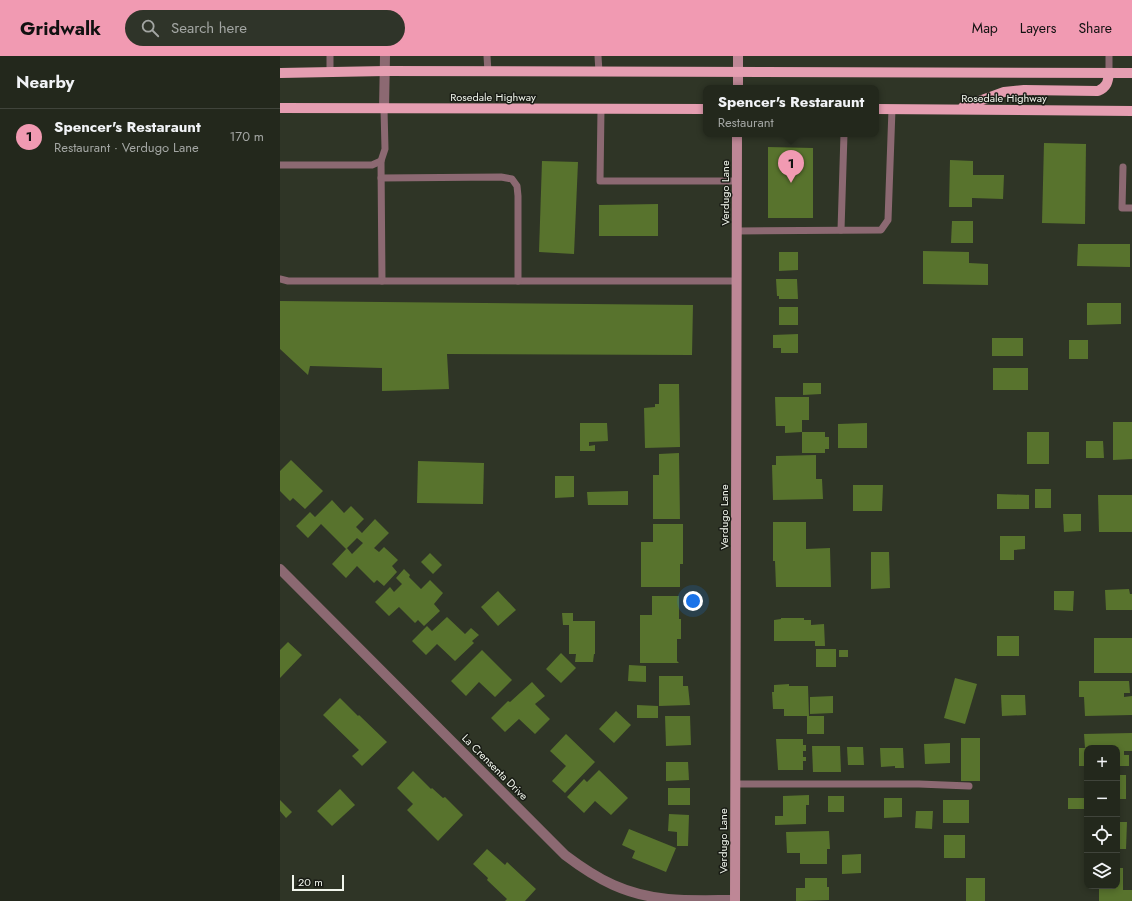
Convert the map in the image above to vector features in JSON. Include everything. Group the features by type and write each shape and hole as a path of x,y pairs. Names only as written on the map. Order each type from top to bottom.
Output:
{"main road":[{"path":"280,73 385,71 1132,73"},
{"path":"955,110 1004,92 1024,90 1098,91 1107,84 1109,73"},
{"name":"Rosedale Highway","path":"280,108 703,109"},
{"name":"Rosedale Highway","path":"879,109 1132,111"}],"street":[{"path":"384,109 385,56"},
{"path":"738,56 738,85"},
{"name":"Verdugo Lane","path":"735,901 737,137"},
{"name":"La Crensenta Drive","path":"280,569 565,855 588,872 613,885 637,894 668,899 735,901"}],"lane":[{"path":"330,56 330,72"},
{"path":"487,56 488,72"},
{"path":"598,56 598,72"},
{"path":"1109,56 1109,73"},
{"path":"382,280 381,162 385,150 384,109"},
{"path":"601,109 600,181 737,181"},
{"path":"737,231 881,230 888,220 892,109"},
{"path":"841,230 844,137"},
{"path":"280,165 372,166 381,162"},
{"path":"1123,167 1122,208 1132,208"},
{"path":"382,178 501,177 512,179 517,186 518,196 518,280"},
{"path":"280,279 288,281 737,280"},
{"path":"735,784 919,784 969,786"}],"building":[{"path":"1044,143 1086,144 1085,224 1042,223"},
{"path":"768,147 813,148 813,218 768,218"},
{"path":"950,160 973,161 973,175 1004,175 1003,199 972,198 972,207 949,207"},
{"path":"542,161 578,162 574,254 539,252"},
{"path":"658,204 658,236 599,236 599,205"},
{"path":"952,221 973,221 973,243 951,243"},
{"path":"1078,244 1130,244 1130,267 1077,266"},
{"path":"923,251 969,252 969,263 988,264 988,285 923,284"},
{"path":"779,252 798,252 798,270 779,271"},
{"path":"776,279 797,279 798,299 779,299 779,296 777,296"},
{"path":"280,301 693,305 692,355 447,354 449,389 382,391 382,368 310,366 308,375 280,349"},
{"path":"1087,303 1121,303 1121,324 1087,325"},
{"path":"779,307 798,307 798,325 779,325"},
{"path":"798,334 798,353 781,353 781,348 773,348 773,335"},
{"path":"992,338 1023,338 1023,356 992,356"},
{"path":"1069,340 1088,340 1088,359 1069,359"},
{"path":"993,368 1028,368 1028,390 993,390"},
{"path":"803,383 821,383 821,394 803,395"},
{"path":"659,384 679,384 680,447 645,448 644,408 655,407 655,404 659,404"},
{"path":"775,397 809,397 809,420 802,420 802,432 785,433 785,426 776,426"},
{"path":"1113,422 1132,422 1132,459 1113,460"},
{"path":"580,423 607,423 608,441 589,442 589,446 595,445 595,451 580,451"},
{"path":"867,423 867,448 838,448 838,424"},
{"path":"802,432 825,432 825,437 829,437 829,449 825,449 825,453 802,453"},
{"path":"1027,432 1049,432 1049,464 1027,464"},
{"path":"1086,441 1103,441 1104,458 1086,458"},
{"path":"679,453 680,519 653,519 653,475 659,475 659,454"},
{"path":"816,455 816,479 822,479 823,499 773,500 772,465 776,465 776,456"},
{"path":"291,460 323,491 305,509 293,498 290,501 280,491 280,471"},
{"path":"418,461 484,463 483,504 417,503"},
{"path":"555,476 574,476 574,497 555,498"},
{"path":"853,485 883,485 882,511 853,511"},
{"path":"1035,489 1051,489 1051,508 1035,508"},
{"path":"628,491 628,505 588,505 587,492"},
{"path":"997,494 1029,495 1029,509 997,509"},
{"path":"1098,495 1132,495 1132,532 1099,532"},
{"path":"332,500 344,513 351,506 364,519 356,527 362,533 375,519 389,533 374,548 379,552 384,547 398,560 392,566 397,572 384,586 377,580 374,583 357,566 346,578 332,564 347,548 346,549 321,524 308,538 296,526 310,512 315,517","holes":["357,538 363,543 352,554 347,548"]},
{"path":"1063,514 1081,514 1081,531 1064,532"},
{"path":"773,522 806,522 806,549 830,548 831,587 776,587 775,561 773,561"},
{"path":"653,524 683,524 683,564 680,564 680,587 641,587 641,542 653,542"},
{"path":"1000,536 1025,536 1025,549 1014,550 1014,560 1000,560"},
{"path":"871,552 889,552 890,588 871,589"},
{"path":"430,553 442,565 433,574 421,562"},
{"path":"404,569 410,575 409,577 421,589 430,580 443,593 434,604 440,611 424,626 418,620 415,623 399,607 389,616 375,602 390,587 394,592 402,584 396,578"},
{"path":"1129,589 1130,594 1132,594 1132,610 1106,610 1105,590"},
{"path":"498,591 516,610 498,626 481,607"},
{"path":"1054,591 1074,591 1073,611 1054,610"},
{"path":"652,596 679,596 681,639 677,639 677,661 679,663 640,663 640,615 652,615"},
{"path":"562,613 573,613 573,621 595,621 595,654 593,662 575,662 576,654 569,654 569,625 563,625"},
{"path":"447,617 465,634 471,628 479,635 472,641 474,643 455,661 437,644 426,655 412,641 427,626 432,631"},
{"path":"781,618 804,618 804,620 811,620 811,625 824,624 825,646 815,646 815,641 774,641 774,620"},
{"path":"997,636 1019,636 1019,656 997,656"},
{"path":"1094,638 1132,638 1132,673 1094,673"},
{"path":"288,642 302,655 280,678 280,650"},
{"path":"816,649 836,649 836,667 816,667"},
{"path":"482,650 512,680 495,697 479,682 466,696 451,681"},
{"path":"839,650 848,650 848,657 839,657"},
{"path":"561,653 576,668 561,683 546,669"},
{"path":"629,665 646,666 646,682 628,681"},
{"path":"659,676 683,676 683,686 688,686 690,705 659,706"},
{"path":"955,678 977,684 965,724 944,718"},
{"path":"1079,681 1129,681 1130,693 1124,693 1124,697 1132,696 1132,715 1085,716 1084,697 1079,697"},
{"path":"532,682 545,696 535,704 550,719 535,734 519,719 505,732 491,718 508,701 510,702"},
{"path":"789,684 789,686 808,686 809,716 784,716 784,709 773,709 772,692 774,692 774,685"},
{"path":"1001,695 1025,695 1026,715 1002,716"},
{"path":"833,696 833,713 810,714 810,697"},
{"path":"340,698 387,742 362,766 352,756 359,750 323,715"},
{"path":"637,705 658,706 658,718 637,718"},
{"path":"616,711 631,725 614,743 599,729"},
{"path":"665,716 690,716 691,745 666,746"},
{"path":"807,716 824,716 824,734 807,734"},
{"path":"1132,733 1132,751 1124,751 1124,755 1129,755 1129,766 1120,766 1120,745 1085,745 1084,734"},
{"path":"566,734 595,762 565,793 552,781 566,766 550,751"},
{"path":"961,738 980,738 980,781 961,781"},
{"path":"776,739 803,739 803,745 806,745 806,751 803,751 803,757 806,757 806,761 803,761 803,770 778,770"},
{"path":"950,743 950,763 925,764 924,744"},
{"path":"812,746 840,746 841,772 813,772"},
{"path":"847,747 863,747 864,765 848,765"},
{"path":"880,748 903,748 904,768 895,768 895,766 881,767"},
{"path":"1079,748 1084,748 1084,766 1079,766"},
{"path":"666,762 688,762 689,780 666,781"},
{"path":"599,770 628,798 611,815 595,801 584,813 567,797 584,779 587,782"},
{"path":"413,771 431,789 432,788 443,798 445,797 463,815 438,841 407,810 413,804 397,788"},
{"path":"1120,775 1126,775 1126,799 1120,799"},
{"path":"668,788 690,788 690,805 668,805"},
{"path":"340,789 355,805 332,826 317,811"},
{"path":"809,795 809,805 806,805 806,824 775,825 775,816 783,816 783,796"},
{"path":"828,796 844,796 844,812 828,812"},
{"path":"884,798 902,798 902,817 884,818"},
{"path":"1068,798 1084,798 1084,809 1068,809"},
{"path":"280,800 292,812 286,818 280,811"},
{"path":"943,800 969,800 969,823 943,823"},
{"path":"916,811 933,811 932,829 915,828"},
{"path":"669,814 689,815 688,846 677,846 677,832 668,831"},
{"path":"1120,822 1127,822 1126,849 1120,849"},
{"path":"629,829 676,848 666,872 632,858 635,851 622,845"},
{"path":"829,831 830,849 827,849 827,864 800,864 800,853 787,853 786,832"},
{"path":"944,835 965,835 965,858 944,858"},
{"path":"487,849 505,865 507,862 536,889 525,901 505,901 507,899 473,864"},
{"path":"861,854 861,873 842,874 842,855"},
{"path":"1120,868 1123,868 1123,890 1132,890 1132,901 1099,901 1099,889 1120,889"},
{"path":"805,878 827,878 829,900 796,901 796,888 805,888"},
{"path":"966,878 985,878 985,901 966,901"}],"place":[{"name":"Spencer's Restaraunt","path":"791,183"}]}
